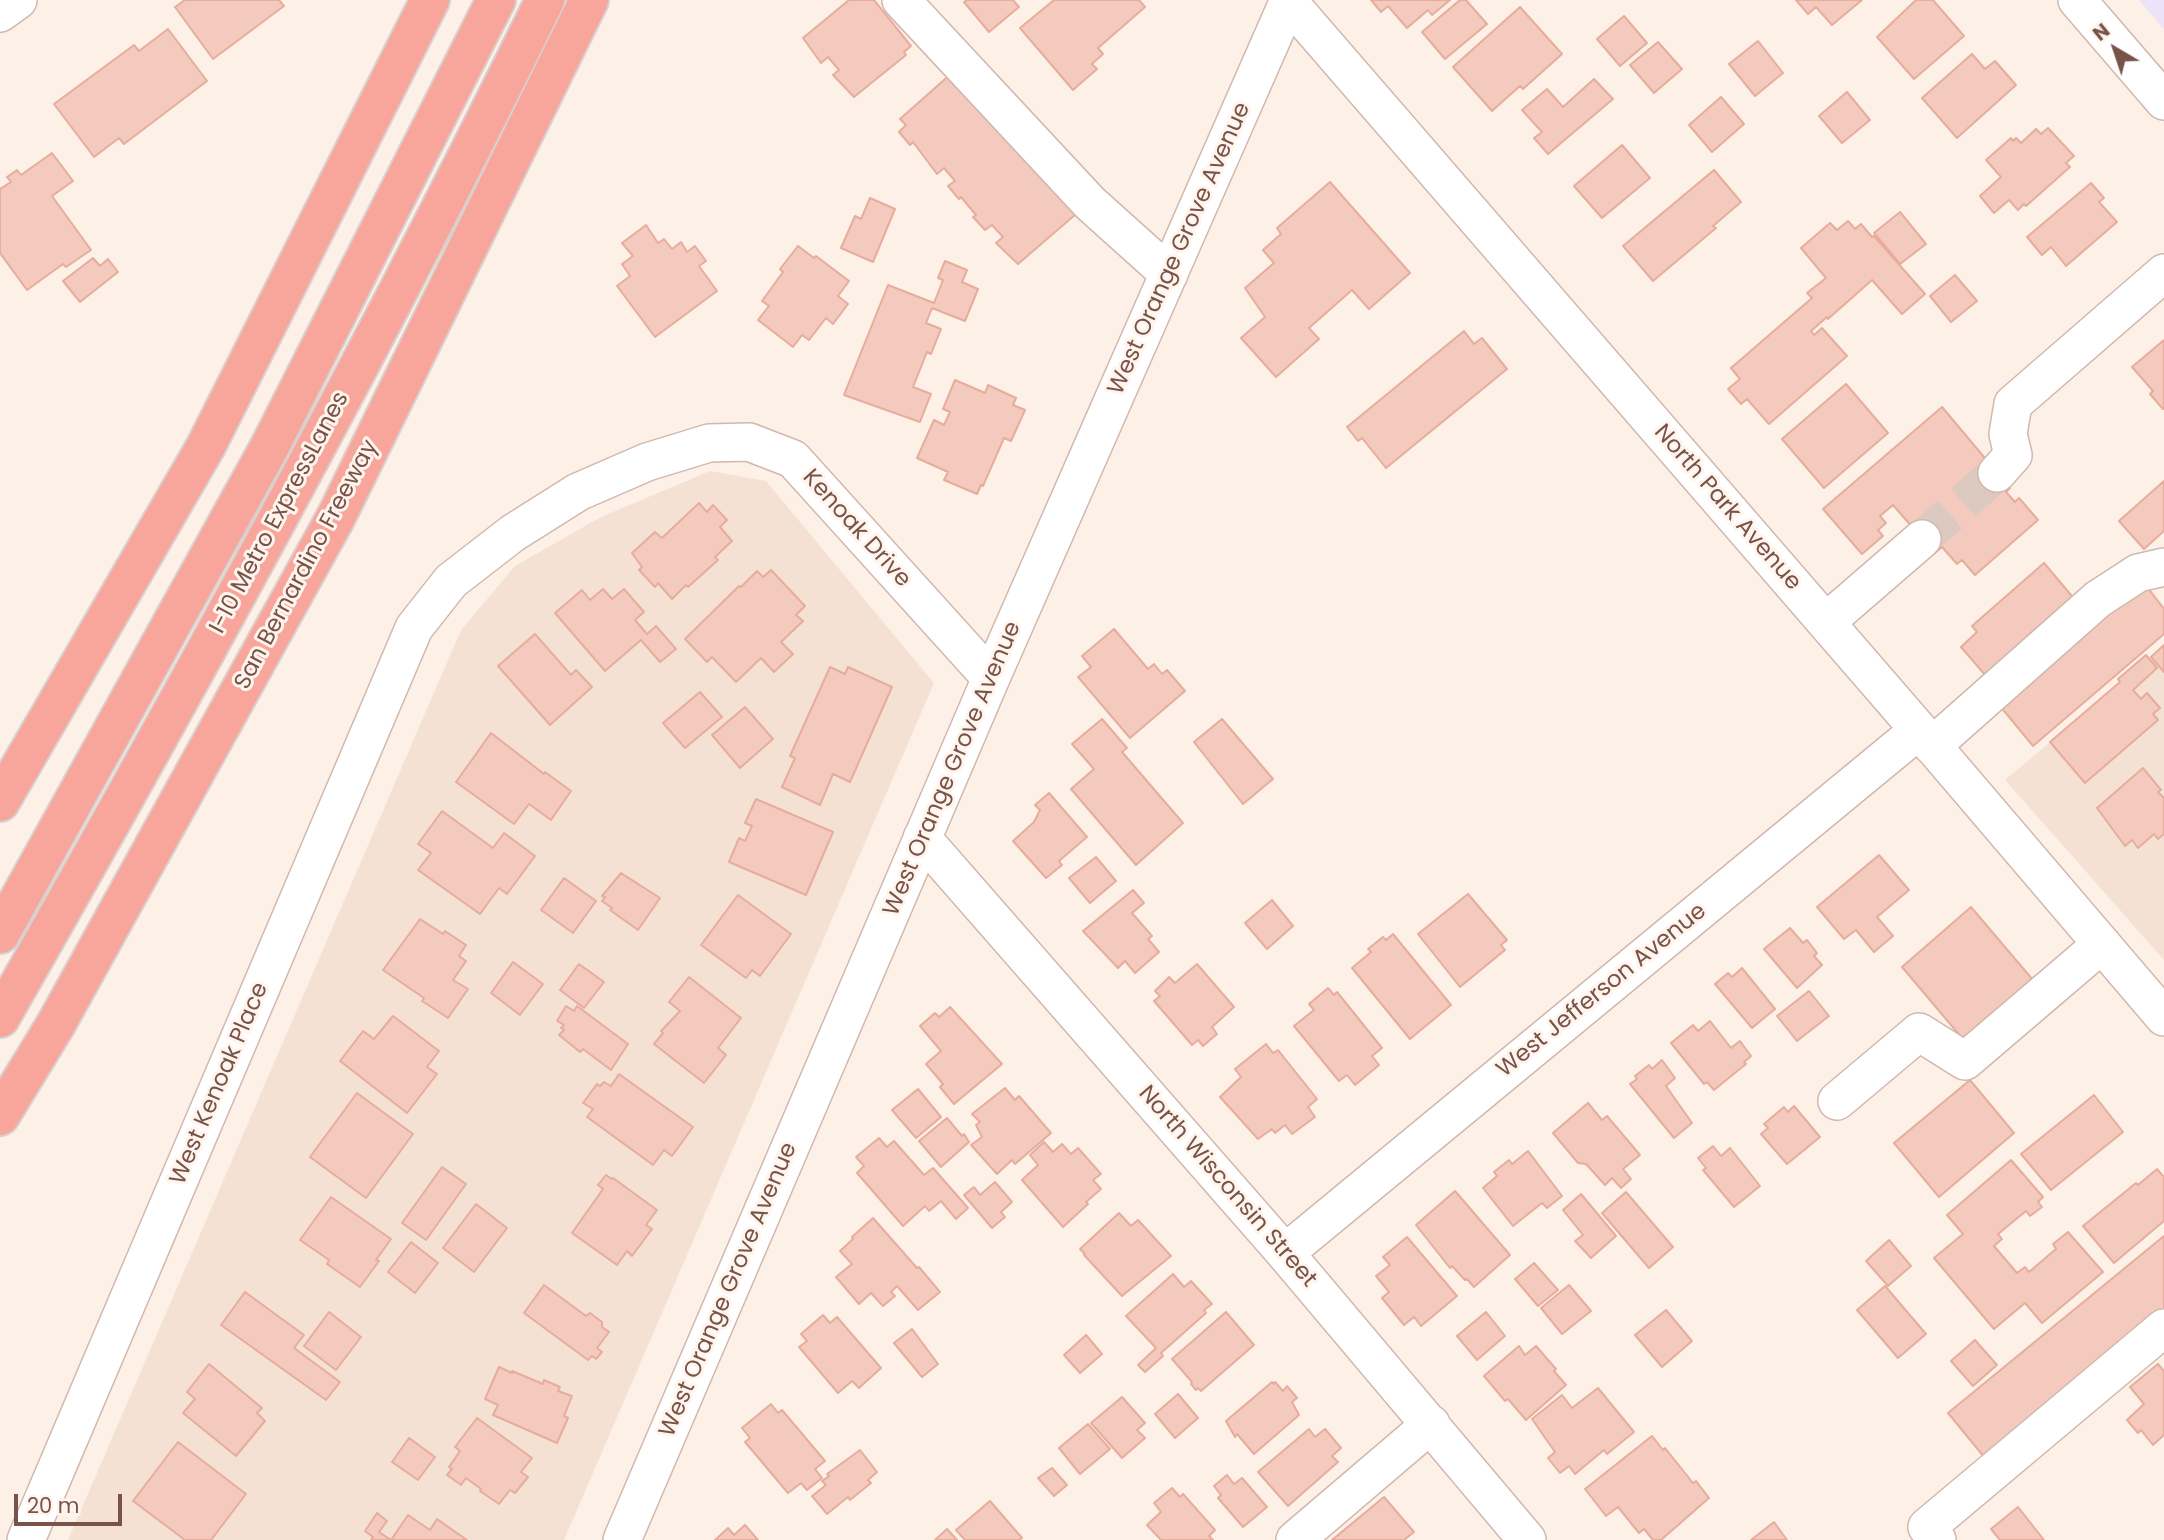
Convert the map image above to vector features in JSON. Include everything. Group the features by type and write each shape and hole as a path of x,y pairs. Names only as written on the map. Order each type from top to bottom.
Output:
{"highway":[{"path":"0,802 206,446 430,0"},
{"name":"I-10 Metro ExpressLanes","path":"0,934 269,448 496,0"},
{"name":"I-10 Metro ExpressLanes","path":"0,1018 125,798 375,336 475,144 545,0"},
{"name":"San Bernardino Freeway","path":"0,1116 56,1024 336,517 589,0"}],"street":[{"path":"0,13 18,0"},
{"path":"901,0 1090,203 1169,274"},
{"path":"2077,0 2164,101"},
{"name":"West Orange Grove Avenue","path":"622,1540 991,678 1288,1"},
{"name":"North Park Avenue","path":"1288,1 2164,1017"},
{"path":"1997,473 2012,455 2008,433 2013,404 2164,273"},
{"name":"Kenoak Drive","path":"414,628 451,581 513,533 578,492 647,462 709,443 749,442 793,459 991,678"},
{"path":"1826,622 1922,539"},
{"name":"West Jefferson Avenue","path":"1285,1253 2098,598 2138,573 2164,568"},
{"name":"West Kenoak Place","path":"26,1540 414,628"},
{"name":"North Wisconsin Street","path":"922,838 1285,1253 1527,1540"},
{"path":"1837,1101 1919,1031 1965,1061 2102,944"},
{"path":"1937,1540 1927,1527 2164,1328"},
{"path":"1295,1540 1431,1424"}],"shaded area":[{"path":"2139,0 2164,0 2164,29"},
{"path":"710,471 766,481 934,683 564,1540 68,1540 461,630 515,566 601,517"},
{"path":"2164,647 2164,960 2005,780"}],"building":[{"path":"185,0 279,0 284,6 213,59 175,7"},
{"path":"849,0 874,0 911,46 904,52 906,55 854,97 833,75 839,70 828,57 821,63 803,38"},
{"path":"1013,0 1019,7 989,32 964,2"},
{"path":"1054,0 1139,0 1145,7 1098,48 1103,54 1092,64 1097,69 1073,90 1020,28"},
{"path":"1371,0 1450,0 1432,15 1428,10 1407,28 1388,6 1381,12"},
{"path":"1460,0 1466,0 1487,24 1445,59 1422,32"},
{"path":"1796,0 1862,0 1832,25 1816,7 1808,14"},
{"path":"1916,0 1933,0 1964,36 1914,79 1877,37"},
{"path":"1520,7 1562,54 1523,89 1520,86 1492,111 1453,67"},
{"path":"1624,16 1647,43 1620,66 1597,39"},
{"path":"168,29 207,81 124,144 119,138 94,157 54,104 134,45 139,51"},
{"path":"1758,41 1783,73 1755,96 1729,64"},
{"path":"1658,42 1682,69 1654,93 1630,65"},
{"path":"1972,54 1985,69 1995,61 2016,85 1957,138 1922,98"},
{"path":"953,72 1076,214 1018,264 996,243 1003,237 992,225 985,230 961,197 959,199 948,186 955,181 944,168 937,174 913,142 910,145 899,132 906,125 900,119"},
{"path":"1594,79 1613,99 1548,154 1534,138 1542,132 1522,110 1547,89 1563,107"},
{"path":"1847,92 1870,120 1842,143 1819,116"},
{"path":"1721,97 1744,124 1712,152 1689,125"},
{"path":"2048,128 2074,156 2066,163 2070,167 2026,206 2024,204 2018,210 2009,200 1994,213 1980,196 2001,177 1986,160 2011,138 2013,141 2016,138 2021,143 2036,129 2041,134"},
{"path":"1622,145 1650,178 1602,218 1574,186"},
{"path":"52,153 73,181 52,196 91,250 66,267 63,264 27,290 0,253 0,189 11,182 7,177 17,170 21,175"},
{"path":"1714,170 1741,202 1713,226 1716,228 1653,281 1623,246"},
{"path":"1330,182 1410,273 1369,309 1352,290 1309,328 1319,339 1276,377 1241,338 1265,317 1245,288 1274,263 1263,250 1281,234 1277,228"},
{"path":"2091,183 2104,198 2099,202 2117,222 2066,266 2051,247 2042,255 2027,237"},
{"path":"870,198 895,209 873,262 841,248 855,216 861,219"},
{"path":"1900,212 1926,244 1900,264 1874,233"},
{"path":"1848,221 1855,229 1861,224 1874,236 1925,294 1902,314 1872,280 1828,319 1827,317 1811,331 1814,335 1822,328 1847,356 1769,424 1747,399 1741,404 1728,389 1740,379 1731,368 1812,298 1807,293 1826,278 1801,248 1830,223 1837,230"},
{"path":"646,225 658,243 664,239 672,249 681,242 687,252 695,246 706,261 699,266 717,291 655,337 617,286 630,276 622,264 633,256 622,243"},
{"path":"798,246 849,281 838,296 848,304 833,324 826,318 809,340 802,335 793,347 758,320 769,306 762,301 783,272 780,269"},
{"path":"93,258 100,266 108,259 118,272 80,302 63,281"},
{"path":"945,261 967,270 962,282 978,289 965,321 932,308 926,323 941,329 931,354 927,352 913,387 931,394 920,422 844,395 888,285 934,303 943,280 938,278"},
{"path":"1955,275 1977,301 1951,322 1930,296"},
{"path":"1464,331 1474,344 1482,338 1507,369 1386,468 1362,438 1358,441 1347,427"},
{"path":"2164,340 2163,409 2150,394 2153,391 2132,367"},
{"path":"955,380 985,393 988,385 1016,398 1013,405 1025,410 1011,441 1004,438 977,494 944,480 948,472 917,458 934,420 944,425 950,412 943,409"},
{"path":"1846,384 1888,433 1824,488 1782,439"},
{"path":"1942,407 2010,488 2006,492 2015,502 2019,498 2038,520 1975,575 1962,560 1957,564 1942,547 1935,553 1893,505 1880,516 1886,523 1878,530 1883,536 1862,554 1823,509"},
{"path":"2164,481 2164,531 2144,549 2119,521"},
{"path":"699,503 707,512 713,505 727,520 720,527 732,541 715,557 718,560 672,599 658,583 655,587 639,570 642,567 632,553 655,532 662,538"},
{"path":"2044,563 2076,601 1986,676 1961,647 1977,632 1972,626"},
{"path":"771,570 805,606 796,615 803,621 781,642 793,654 774,672 761,658 736,682 712,657 707,662 685,639 757,571 763,577"},
{"path":"2144,583 2164,609 2164,634 2033,746 2000,706"},
{"path":"603,589 612,599 624,589 644,612 635,620 647,634 656,626 676,649 660,662 641,640 605,671 555,613 582,590 590,600"},
{"path":"1114,629 1148,669 1154,664 1162,674 1167,670 1185,691 1130,738 1078,677 1091,667 1082,656"},
{"path":"535,634 571,675 576,670 592,687 550,725 498,666"},
{"path":"2164,645 2164,672 2151,657"},
{"path":"2146,655 2157,668 2133,690 2141,699 2147,693 2160,708 2153,714 2158,720 2085,783 2050,742 2120,682 2118,679"},
{"path":"830,667 845,674 848,667 892,687 850,782 833,774 820,805 782,787 795,758 790,756"},
{"path":"700,692 722,717 685,748 663,723"},
{"path":"745,707 773,739 740,768 712,735"},
{"path":"1102,719 1127,748 1122,752 1183,823 1136,865 1071,789 1094,769 1072,744"},
{"path":"1222,719 1273,779 1243,804 1194,742"},
{"path":"491,733 571,791 551,820 529,804 514,824 456,782"},
{"path":"2143,768 2161,790 2158,792 2164,798 2164,834 2158,839 2154,834 2138,848 2132,840 2125,846 2097,808"},
{"path":"1049,793 1087,837 1059,861 1062,865 1046,878 1013,841 1034,822 1040,810 1035,805"},
{"path":"756,799 833,832 806,895 729,862 739,838 745,841 752,826 745,823"},
{"path":"442,811 493,848 504,833 535,856 507,894 499,888 480,914 418,870 431,853 418,844"},
{"path":"1879,855 1909,890 1877,917 1893,936 1874,952 1856,930 1844,939 1817,907"},
{"path":"1096,857 1116,881 1090,903 1069,878"},
{"path":"621,873 660,898 638,930 602,901 605,897 602,896"},
{"path":"564,878 596,901 573,933 541,910"},
{"path":"1133,890 1144,903 1132,913 1152,936 1148,939 1159,952 1135,973 1125,961 1118,968 1083,931"},
{"path":"1468,894 1507,940 1501,945 1505,950 1460,987 1418,934"},
{"path":"738,895 791,934 760,976 752,970 746,978 701,945"},
{"path":"1272,900 1293,926 1267,949 1245,923"},
{"path":"1971,907 2038,986 1968,1045 1902,967"},
{"path":"420,919 466,945 459,956 466,961 453,980 468,989 448,1018 383,970"},
{"path":"1790,928 1803,943 1807,940 1817,953 1814,956 1822,965 1797,988 1764,949"},
{"path":"1393,934 1451,1005 1410,1039 1352,968 1371,952 1368,949 1383,937 1386,940"},
{"path":"513,962 543,984 520,1015 491,993"},
{"path":"579,964 604,982 584,1008 560,990"},
{"path":"1197,964 1234,1007 1212,1027 1217,1034 1203,1046 1198,1040 1192,1045 1154,1001 1160,996 1155,991 1169,977 1175,983"},
{"path":"1742,968 1775,1009 1752,1028 1715,984 1728,973 1732,977"},
{"path":"689,977 741,1018 718,1048 726,1055 704,1083 654,1044 663,1033 661,1031 680,1011 669,1002"},
{"path":"1328,988 1334,995 1337,992 1382,1048 1372,1056 1379,1065 1355,1085 1347,1075 1339,1081 1294,1026 1314,1010 1309,1004"},
{"path":"1809,991 1829,1016 1797,1041 1777,1016"},
{"path":"566,1006 574,1011 577,1006 628,1044 611,1070 583,1049 580,1052 559,1035 564,1030 561,1028 564,1025 557,1021"},
{"path":"950,1007 1002,1064 954,1104 940,1087 943,1084 926,1064 941,1051 920,1026 935,1013 939,1017"},
{"path":"393,1016 439,1051 427,1067 437,1074 407,1113 340,1061 363,1031 374,1039"},
{"path":"1710,1021 1731,1048 1740,1041 1751,1056 1744,1062 1746,1064 1714,1090 1707,1082 1704,1084 1671,1043 1693,1025 1698,1031"},
{"path":"1266,1044 1273,1053 1278,1050 1317,1099 1308,1107 1315,1117 1292,1134 1285,1125 1275,1133 1272,1129 1258,1139 1220,1097 1241,1077 1235,1069"},
{"path":"1662,1060 1675,1078 1666,1086 1692,1123 1674,1138 1630,1084 1637,1079 1635,1076 1649,1065 1652,1069"},
{"path":"619,1074 693,1127 672,1156 664,1150 653,1165 587,1117 593,1109 583,1103 597,1084 600,1086 604,1082 611,1086"},
{"path":"1970,1080 2014,1133 1939,1197 1894,1143"},
{"path":"1005,1088 1015,1100 1019,1096 1051,1133 1015,1164 1012,1160 997,1174 971,1145 982,1137 976,1125 980,1122 972,1114"},
{"path":"918,1089 941,1117 916,1138 892,1110"},
{"path":"357,1093 413,1134 366,1198 310,1157"},
{"path":"2094,1095 2123,1132 2051,1190 2021,1154"},
{"path":"1588,1103 1602,1120 1607,1116 1640,1155 1623,1169 1631,1179 1621,1188 1612,1178 1605,1185 1586,1164 1578,1163 1553,1133"},
{"path":"1794,1106 1820,1137 1787,1164 1761,1134 1768,1128 1764,1124 1784,1107 1788,1112"},
{"path":"947,1118 969,1142 941,1167 919,1141"},
{"path":"879,1138 887,1147 894,1141 924,1175 933,1168 968,1208 956,1219 941,1201 929,1211 925,1206 903,1226 857,1173 864,1166 856,1157"},
{"path":"1044,1142 1053,1152 1062,1144 1071,1154 1078,1148 1101,1174 1093,1180 1101,1189 1063,1227 1022,1180 1038,1165 1030,1155"},
{"path":"1713,1146 1721,1156 1730,1148 1760,1186 1734,1207 1703,1170 1706,1168 1698,1158"},
{"path":"1528,1151 1562,1196 1547,1208 1542,1203 1513,1226 1483,1188 1497,1176 1494,1172 1509,1160 1512,1164"},
{"path":"2011,1160 2043,1197 2038,1202 2042,1207 2030,1216 2026,1211 1998,1234 2002,1239 1994,1246 2017,1273 2025,1267 2029,1272 2056,1249 2053,1244 2068,1232 2103,1272 2042,1323 2025,1303 1994,1329 1934,1258 1963,1234 1947,1215"},
{"path":"442,1167 466,1184 426,1240 402,1223"},
{"path":"2157,1169 2164,1177 2164,1221 2114,1263 2083,1226"},
{"path":"606,1175 657,1210 646,1225 652,1229 632,1256 627,1251 617,1265 572,1233 603,1189 598,1185"},
{"path":"995,1182 1012,1202 1001,1212 1005,1217 992,1228 964,1195 974,1187 980,1195"},
{"path":"1455,1191 1510,1255 1474,1287 1452,1266 1450,1268 1416,1225"},
{"path":"1626,1192 1673,1247 1649,1268 1602,1213"},
{"path":"1581,1194 1616,1236 1591,1258 1575,1241 1583,1235 1563,1210"},
{"path":"331,1197 391,1239 360,1287 327,1264 329,1260 300,1240"},
{"path":"476,1204 507,1228 474,1272 443,1248"},
{"path":"1119,1213 1131,1226 1138,1220 1171,1256 1122,1296 1080,1249"},
{"path":"873,1218 940,1292 918,1310 897,1286 891,1292 895,1296 883,1306 871,1293 859,1304 836,1277 852,1264 840,1251"},
{"path":"2164,1236 2164,1312 1985,1458 1948,1413"},
{"path":"1407,1237 1457,1296 1421,1326 1414,1317 1404,1325 1382,1298 1389,1292 1376,1276 1390,1265 1383,1257"},
{"path":"1889,1240 1911,1266 1888,1286 1866,1261"},
{"path":"411,1242 438,1263 415,1293 388,1272"},
{"path":"1534,1263 1558,1290 1538,1306 1515,1279"},
{"path":"1173,1274 1184,1287 1191,1281 1212,1304 1145,1372 1138,1365 1156,1348 1126,1316"},
{"path":"544,1285 586,1316 590,1313 602,1322 602,1327 609,1332 597,1348 602,1352 596,1359 592,1356 588,1360 524,1313"},
{"path":"1569,1285 1591,1311 1562,1334 1541,1308"},
{"path":"1885,1286 1926,1334 1898,1358 1857,1310"},
{"path":"245,1292 304,1335 294,1348 340,1382 326,1400 221,1325"},
{"path":"1666,1310 1692,1341 1662,1367 1635,1335"},
{"path":"329,1312 361,1337 336,1370 304,1346"},
{"path":"1226,1312 1254,1345 1201,1391 1198,1388 1196,1390 1172,1359"},
{"path":"1486,1312 1505,1336 1477,1360 1457,1336"},
{"path":"823,1315 830,1323 837,1317 881,1368 859,1388 852,1381 838,1393 799,1347 807,1341 801,1334"},
{"path":"912,1329 938,1364 922,1377 894,1343"},
{"path":"1086,1335 1102,1354 1080,1373 1064,1355"},
{"path":"1975,1340 1997,1365 1973,1386 1951,1361"},
{"path":"1519,1346 1525,1355 1536,1346 1566,1385 1526,1420 1484,1376"},
{"path":"209,1364 262,1408 257,1413 265,1421 236,1456 183,1413 195,1399 187,1392"},
{"path":"2158,1364 2164,1371 2164,1435 2153,1445 2141,1430 2138,1433 2127,1420 2144,1404 2130,1387"},
{"path":"499,1367 543,1384 544,1380 560,1387 558,1391 572,1396 564,1416 568,1418 557,1443 493,1415 498,1405 485,1399"},
{"path":"1272,1382 1283,1391 1287,1386 1297,1398 1292,1402 1299,1415 1254,1454 1237,1434 1235,1437 1226,1421"},
{"path":"1598,1388 1634,1432 1607,1454 1604,1450 1575,1474 1569,1466 1560,1473 1548,1458 1555,1452 1532,1419 1562,1395 1572,1408"},
{"path":"1178,1394 1198,1418 1175,1438 1155,1414"},
{"path":"1122,1397 1145,1423 1137,1430 1145,1438 1122,1458 1091,1423"},
{"path":"771,1404 778,1413 782,1410 825,1461 815,1469 822,1478 807,1490 801,1483 788,1493 745,1442 750,1438 742,1428"},
{"path":"477,1418 532,1458 521,1472 528,1477 515,1493 510,1490 499,1504 466,1478 461,1485 447,1475 460,1451 455,1447"},
{"path":"1088,1424 1110,1449 1080,1474 1059,1448"},
{"path":"1309,1429 1315,1437 1325,1429 1341,1448 1332,1456 1338,1462 1288,1506 1258,1472"},
{"path":"1652,1436 1709,1498 1661,1540 1653,1540 1644,1529 1639,1533 1618,1507 1606,1516 1585,1489"},
{"path":"409,1438 435,1457 418,1480 392,1462"},
{"path":"178,1442 246,1494 211,1540 185,1540 133,1501"},
{"path":"860,1450 877,1472 868,1480 871,1483 827,1514 812,1496 826,1485 822,1481 829,1476 827,1474"},
{"path":"1052,1468 1067,1485 1054,1496 1038,1478"},
{"path":"1227,1475 1234,1484 1242,1478 1267,1507 1243,1527 1218,1498 1221,1495 1214,1486"},
{"path":"1172,1488 1180,1497 1183,1494 1215,1530 1209,1536 1213,1540 1161,1540 1147,1525 1161,1512 1154,1503"},
{"path":"1384,1497 1414,1532 1404,1540 1332,1540"},
{"path":"990,1501 1022,1538 965,1540 956,1530"},
{"path":"2018,1507 2044,1540 2000,1540 1991,1529"},
{"path":"377,1513 387,1521 379,1532 391,1540 371,1540 373,1537 365,1531"},
{"path":"408,1515 430,1530 437,1519 467,1540 391,1540"},
{"path":"1774,1522 1787,1540 1751,1540"},
{"path":"745,1525 758,1540 715,1540 728,1528 734,1535"},
{"path":"947,1529 957,1540 935,1540"}],"tunnel":[{"path":"1922,539 1997,473"}]}
